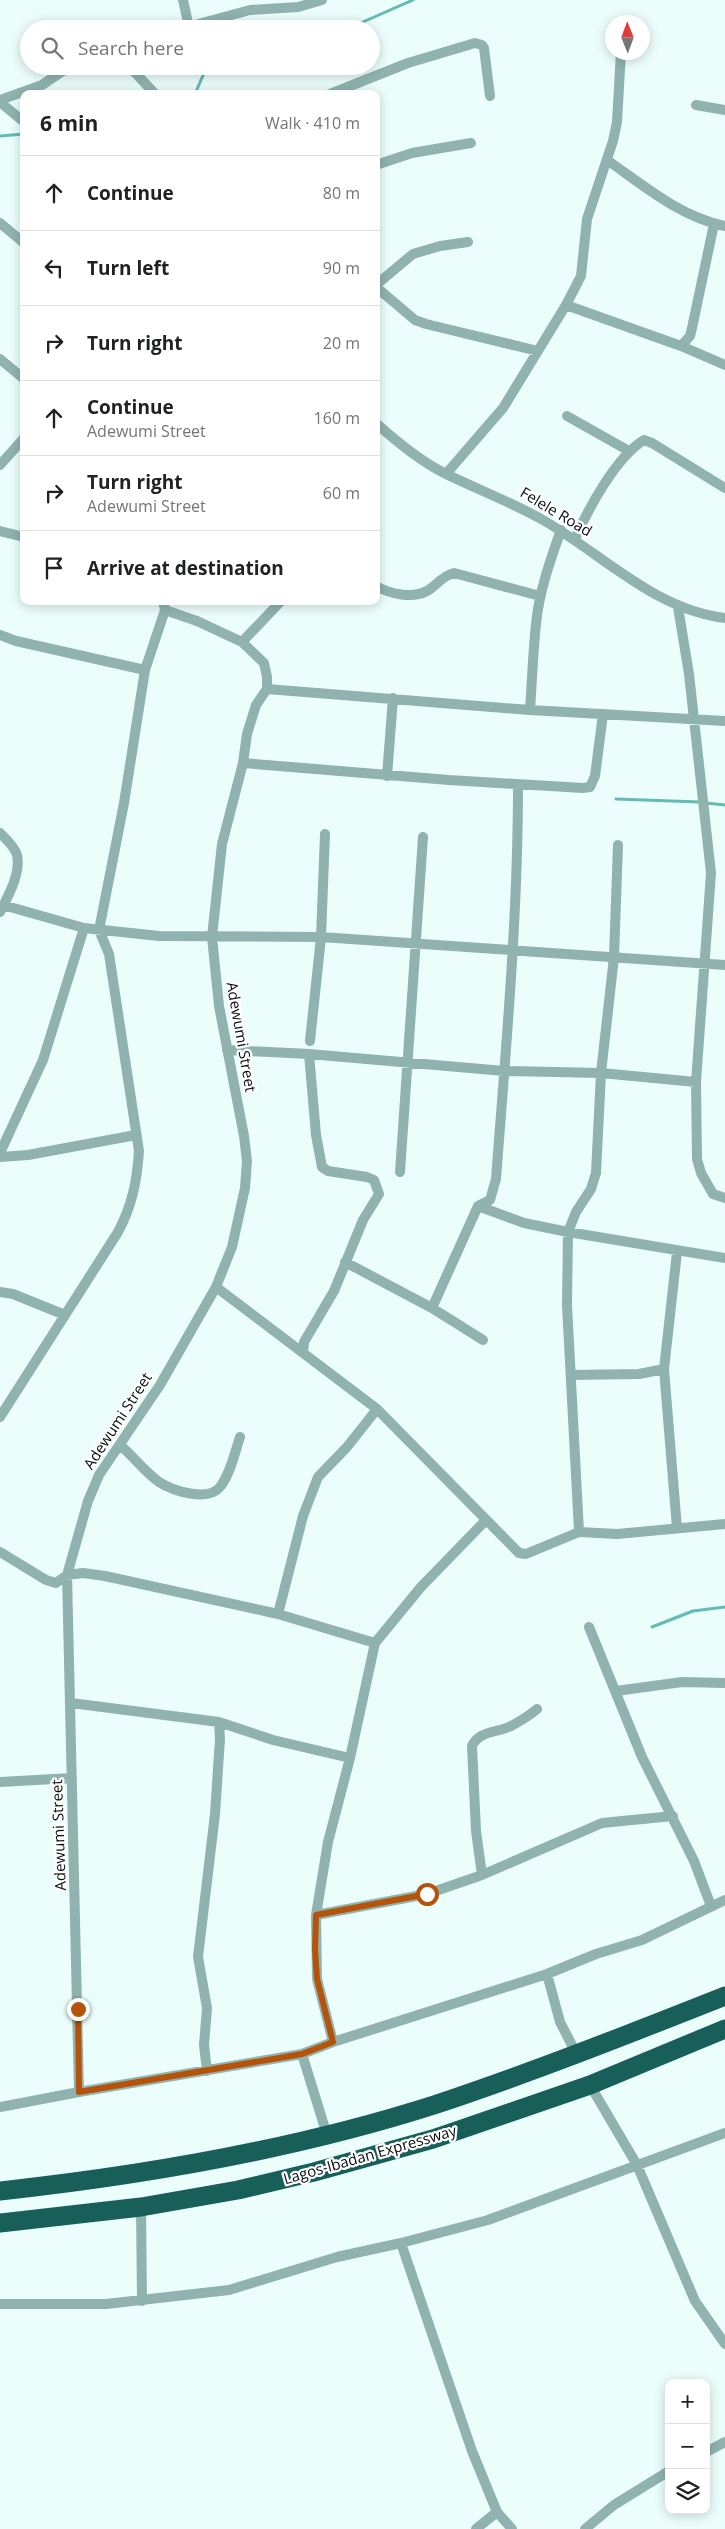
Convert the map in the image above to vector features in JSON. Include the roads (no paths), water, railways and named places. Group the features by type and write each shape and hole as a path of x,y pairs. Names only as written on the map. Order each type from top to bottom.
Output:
{"highway":[{"name":"Lagos-Ibadan Expressway","path":"0,2191 134,2174 217,2160 326,2135 433,2105 577,2055 725,1996"},
{"name":"Lagos-Ibadan Expressway","path":"0,2223 141,2207 238,2190 360,2159 433,2139 590,2085 725,2029"}],"street":[{"path":"183,0 184,20"},
{"path":"213,20 250,10 298,7 322,0"},
{"path":"380,74 408,63 475,43 482,44 490,96"},
{"path":"446,474 503,408 566,305 581,276 587,219 607,160 617,122 621,60"},
{"path":"29,90 42,85 57,75"},
{"path":"137,75 151,90"},
{"path":"340,90 378,75"},
{"path":"20,93 0,101 20,118"},
{"path":"696,105 725,110"},
{"path":"380,164 412,153 471,143"},
{"path":"607,160 680,210 714,224 725,226"},
{"path":"0,223 20,239"},
{"path":"681,346 690,336 714,224"},
{"path":"380,283 413,254 440,246 468,242"},
{"path":"380,289 415,320 538,351"},
{"path":"566,305 681,346 725,365"},
{"path":"0,359 20,376"},
{"path":"567,416 629,451"},
{"name":"Felele Road","path":"380,427 402,446 446,474 510,501 561,530 606,562 678,607 725,618"},
{"path":"575,539 585,515 598,493 629,451 644,440 725,488"},
{"path":"0,465 20,442"},
{"path":"530,710 536,624 540,596 561,530"},
{"path":"0,531 20,536"},
{"path":"380,588 387,592 413,594 426,591 446,575 454,573 540,596"},
{"path":"242,642 277,605"},
{"path":"0,1417 129,1212 137,1183 140,1151 109,954 99,930 124,803 145,670 164,606 242,642 264,663 267,689 530,710 725,721"},
{"path":"678,607 694,718 711,873 706,964 696,1082 697,1159 701,1173 713,1194 725,1198"},
{"path":"0,635 16,641 145,670"},
{"name":"Adewumi Street","path":"79,2092 71,1703 66,1575 88,1501 99,1475 160,1386 216,1287 232,1247 245,1188 246,1161 244,1136 215,975 212,937 222,844 242,763 247,734 256,705 267,689"},
{"path":"387,776 393,698"},
{"path":"242,763 387,776 518,785 590,787 595,776 603,714"},
{"path":"432,1308 478,1206 490,1200 496,1179 514,950 518,857 518,785"},
{"path":"0,833 17,854 17,865 11,888 2,909 84,928 159,936 321,937 416,942 725,965"},
{"path":"310,1041 321,937 325,834"},
{"path":"400,1172 409,1064 423,837"},
{"path":"579,1532 567,1305 568,1232 576,1212 591,1189 596,1173 601,1073 614,957 618,845"},
{"path":"0,1154 43,1060 84,928"},
{"path":"227,1050 309,1054 504,1071 601,1073 696,1082"},
{"path":"303,1352 304,1342 334,1291 363,1220 379,1194 374,1180 368,1177 328,1171 322,1168 318,1152 309,1054"},
{"path":"0,1157 28,1155 136,1135"},
{"path":"478,1206 524,1223 678,1252 725,1258"},
{"path":"677,1528 664,1369 678,1252"},
{"path":"345,1262 432,1308 483,1340"},
{"path":"216,1287 377,1409 519,1553 526,1554 579,1532 617,1534 725,1524"},
{"path":"0,1292 13,1294 65,1315"},
{"path":"571,1375 639,1374 664,1369"},
{"path":"0,1396 9,1402"},
{"path":"278,1614 304,1516 318,1477 347,1447 377,1409"},
{"path":"120,1445 159,1481 185,1491 207,1494 217,1490 223,1483 240,1437"},
{"path":"333,2042 317,1979 315,1950 316,1915 328,1842 350,1758 375,1643 421,1586 486,1520"},
{"path":"0,1552 46,1580 56,1583 66,1575 83,1573 105,1576 278,1614 375,1643"},
{"path":"589,1627 642,1757 694,1861 710,1906"},
{"path":"616,1691 682,1682 725,1683"},
{"path":"71,1703 219,1722 273,1740 350,1758"},
{"path":"482,1875 476,1831 472,1746 475,1739 480,1736 512,1726 537,1710"},
{"path":"207,2071 204,2045 207,2008 198,1957 215,1814 220,1739 219,1722"},
{"path":"0,1782 72,1778"},
{"path":"316,1915 427,1894 482,1875 602,1823 672,1816"},
{"path":"0,2107 302,2054 333,2042 547,1974 596,1954 642,1940 725,1900"},
{"path":"547,1974 560,2022 577,2055"},
{"path":"302,2054 326,2135"},
{"path":"590,2085 637,2165 695,2301 725,2344"},
{"path":"0,2304 106,2304 229,2290 338,2257 402,2243 488,2220 725,2132"},
{"path":"141,2207 142,2301"},
{"path":"402,2243 445,2376 497,2512 512,2529"},
{"path":"710,2450 725,2442"},
{"path":"586,2529 614,2505 665,2473"},
{"path":"476,2529 497,2512"}],"waterway":[{"path":"367,20 413,0"},
{"path":"197,90 203,75"},
{"path":"0,136 20,134"},
{"path":"616,799 700,802"},
{"path":"706,803 725,805"},
{"path":"652,1627 693,1611 725,1607"}]}
